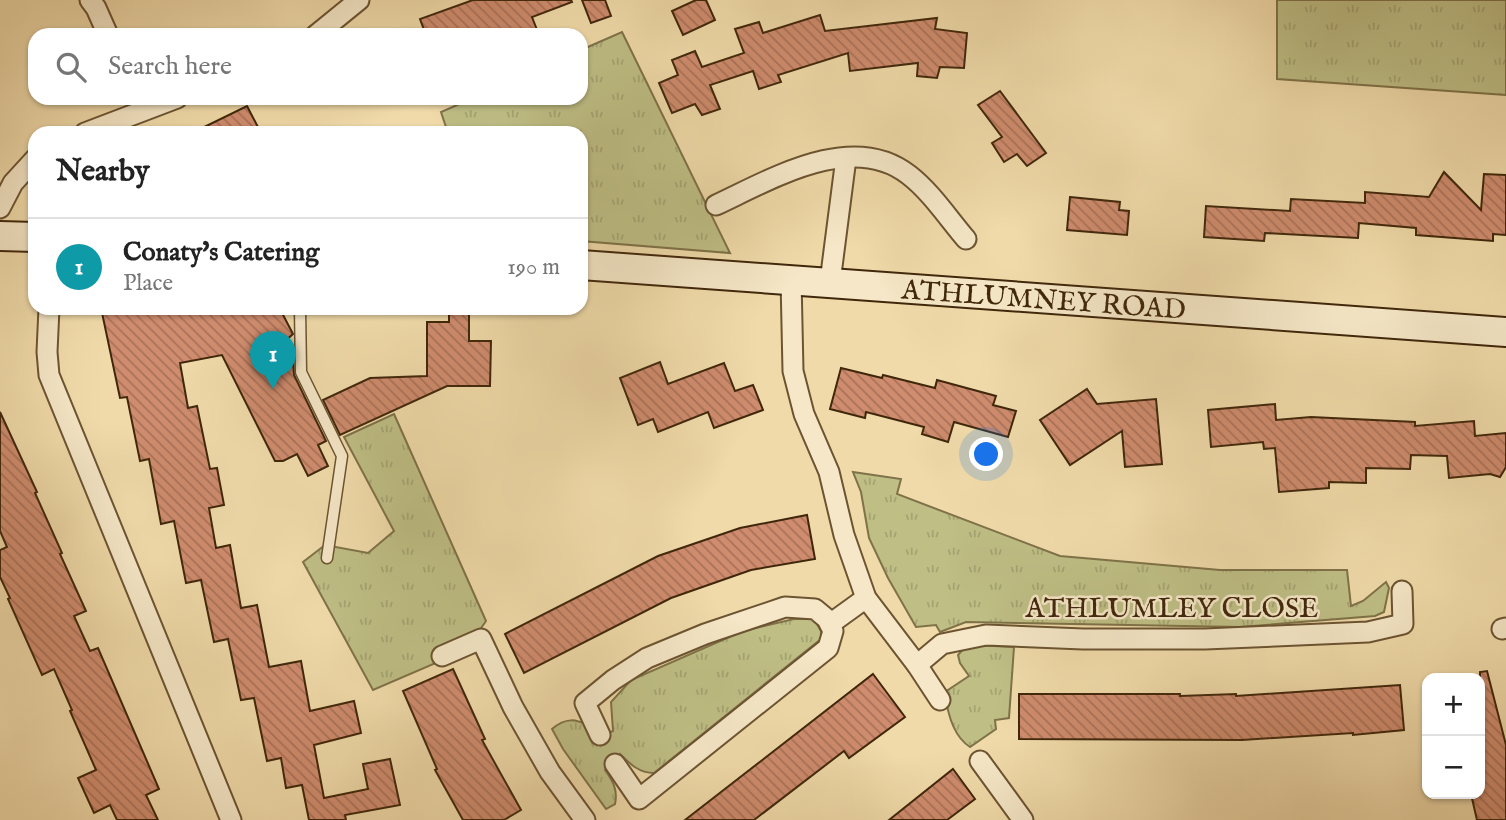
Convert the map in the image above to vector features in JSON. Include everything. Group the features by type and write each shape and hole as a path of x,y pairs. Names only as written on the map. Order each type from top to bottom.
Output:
{"main road":[{"path":"0,236 28,237"},
{"name":"ATHLUMNEY ROAD","path":"588,265 1506,332"}],"street":[{"path":"90,0 105,28"},
{"path":"325,28 359,0"},
{"path":"98,126 137,105"},
{"path":"716,205 802,165 846,158 867,158 889,163 907,173 923,187 966,239"},
{"path":"830,282 846,158"},
{"path":"0,208 13,183 28,167"},
{"path":"791,279 793,371 804,414 829,472 844,535 866,598 940,700"},
{"path":"50,315 47,352 53,385 231,820"},
{"name":"ATHLUMLEY CLOSE","path":"917,665 942,645 986,635 1083,639 1205,639 1368,632 1403,624 1402,591"},
{"path":"830,624 866,598"},
{"path":"600,735 585,703 612,680 647,658 705,634 785,607 815,609 830,624 833,631 828,648 639,799 615,764"},
{"path":"442,656 481,639 525,729 550,772 585,820"},
{"path":"980,761 1023,820"}],"lane":[{"path":"300,315 301,372 342,456 327,558"}],"green space":[{"path":"1277,0 1506,0 1506,95 1277,79"},
{"path":"622,32 730,253 588,242 588,126 446,126 441,112 457,105 588,105 588,47"},
{"path":"394,414 486,621 466,650 373,690 303,562 325,545 368,553 394,531 344,437"},
{"path":"853,472 901,479 897,494 1060,556 1220,570 1347,570 1351,606 1363,601 1386,582 1389,588 1384,612 1375,616 1240,627 966,622 940,632 936,625 916,627 869,538 861,492"},
{"path":"794,619 814,619 821,631 821,639 654,773 639,770 620,754 605,770 616,794 615,804 606,809 552,729 571,720 591,726 596,738 613,731 611,702 631,680 743,631"},
{"path":"974,645 1014,647 1009,718 995,720 996,729 970,747 955,730 945,692 969,676 958,655 964,648"}],"building":[{"path":"473,0 572,2 532,17 536,28 423,28 420,19"},
{"path":"582,0 605,0 611,16 591,23"},
{"path":"696,0 706,0 715,20 683,35 672,11"},
{"path":"820,15 825,31 937,18 935,29 967,33 964,68 940,67 937,78 917,76 918,63 850,71 848,53 778,75 781,82 759,89 753,71 710,85 720,109 702,115 695,104 672,113 659,83 678,75 672,60 695,51 702,67 744,53 735,29 759,22 763,33"},
{"path":"1000,91 1046,153 1027,166 1017,154 1004,162 992,143 1002,137 978,105"},
{"path":"247,106 257,126 206,126"},
{"path":"1444,172 1481,210 1484,174 1506,175 1506,235 1493,234 1493,241 1416,235 1416,228 1359,223 1358,238 1265,233 1264,241 1204,237 1206,206 1290,211 1291,199 1365,203 1365,192 1429,197"},
{"path":"1070,197 1120,202 1119,210 1129,211 1127,235 1067,230"},
{"path":"102,315 283,315 293,334 284,342 293,361 294,375 326,441 318,445 328,466 308,476 297,454 283,461 275,461 222,355 180,363 188,408 197,406 210,469 217,468 224,505 209,508 216,548 230,545 241,608 257,605 269,667 301,661 310,711 354,701 361,733 314,745 324,798 368,789 363,764 390,759 400,805 345,815 346,820 309,820 302,785 286,788 281,758 267,761 254,698 241,700 228,639 214,642 201,580 186,583 174,521 161,524 149,459 140,461 127,397 120,398"},
{"path":"449,315 469,315 469,341 491,341 490,386 447,386 340,435 323,400 370,378 427,376 427,322 449,322"},
{"path":"660,362 668,384 724,363 735,391 753,385 763,410 714,428 708,412 658,432 653,419 638,425 620,378"},
{"path":"841,368 935,388 937,380 996,396 993,405 1016,411 1008,437 954,422 948,442 922,434 924,427 866,412 865,418 830,409"},
{"path":"1087,389 1097,404 1156,399 1162,464 1125,467 1122,431 1070,465 1040,420"},
{"path":"1275,404 1276,420 1311,417 1415,422 1415,426 1474,421 1475,436 1506,433 1506,467 1500,477 1490,474 1449,478 1447,456 1411,455 1410,469 1366,468 1366,483 1329,482 1329,488 1279,492 1275,448 1264,449 1263,442 1211,447 1208,410"},
{"path":"0,412 37,492 35,493 62,553 60,554 86,611 74,616 90,651 98,648 159,789 146,795 158,820 117,820 110,805 94,813 78,778 96,770 70,711 72,710 54,669 42,675 8,599 10,598 0,577 0,550 7,547 0,531"},
{"path":"807,515 815,559 751,570 671,598 524,673 505,634 658,556 740,528"},
{"path":"453,669 485,739 482,740 521,810 504,820 463,820 435,770 437,769 403,691"},
{"path":"1487,671 1506,745 1506,820 1477,820 1472,799 1485,799 1485,673 1480,672"},
{"path":"873,674 905,717 849,758 844,751 754,820 685,820"},
{"path":"1400,685 1404,730 1242,740 1019,739 1019,694 1236,696"},
{"path":"953,769 975,799 947,820 889,820"}],"place":[{"name":"Conaty's Catering","path":"273,389"}]}
